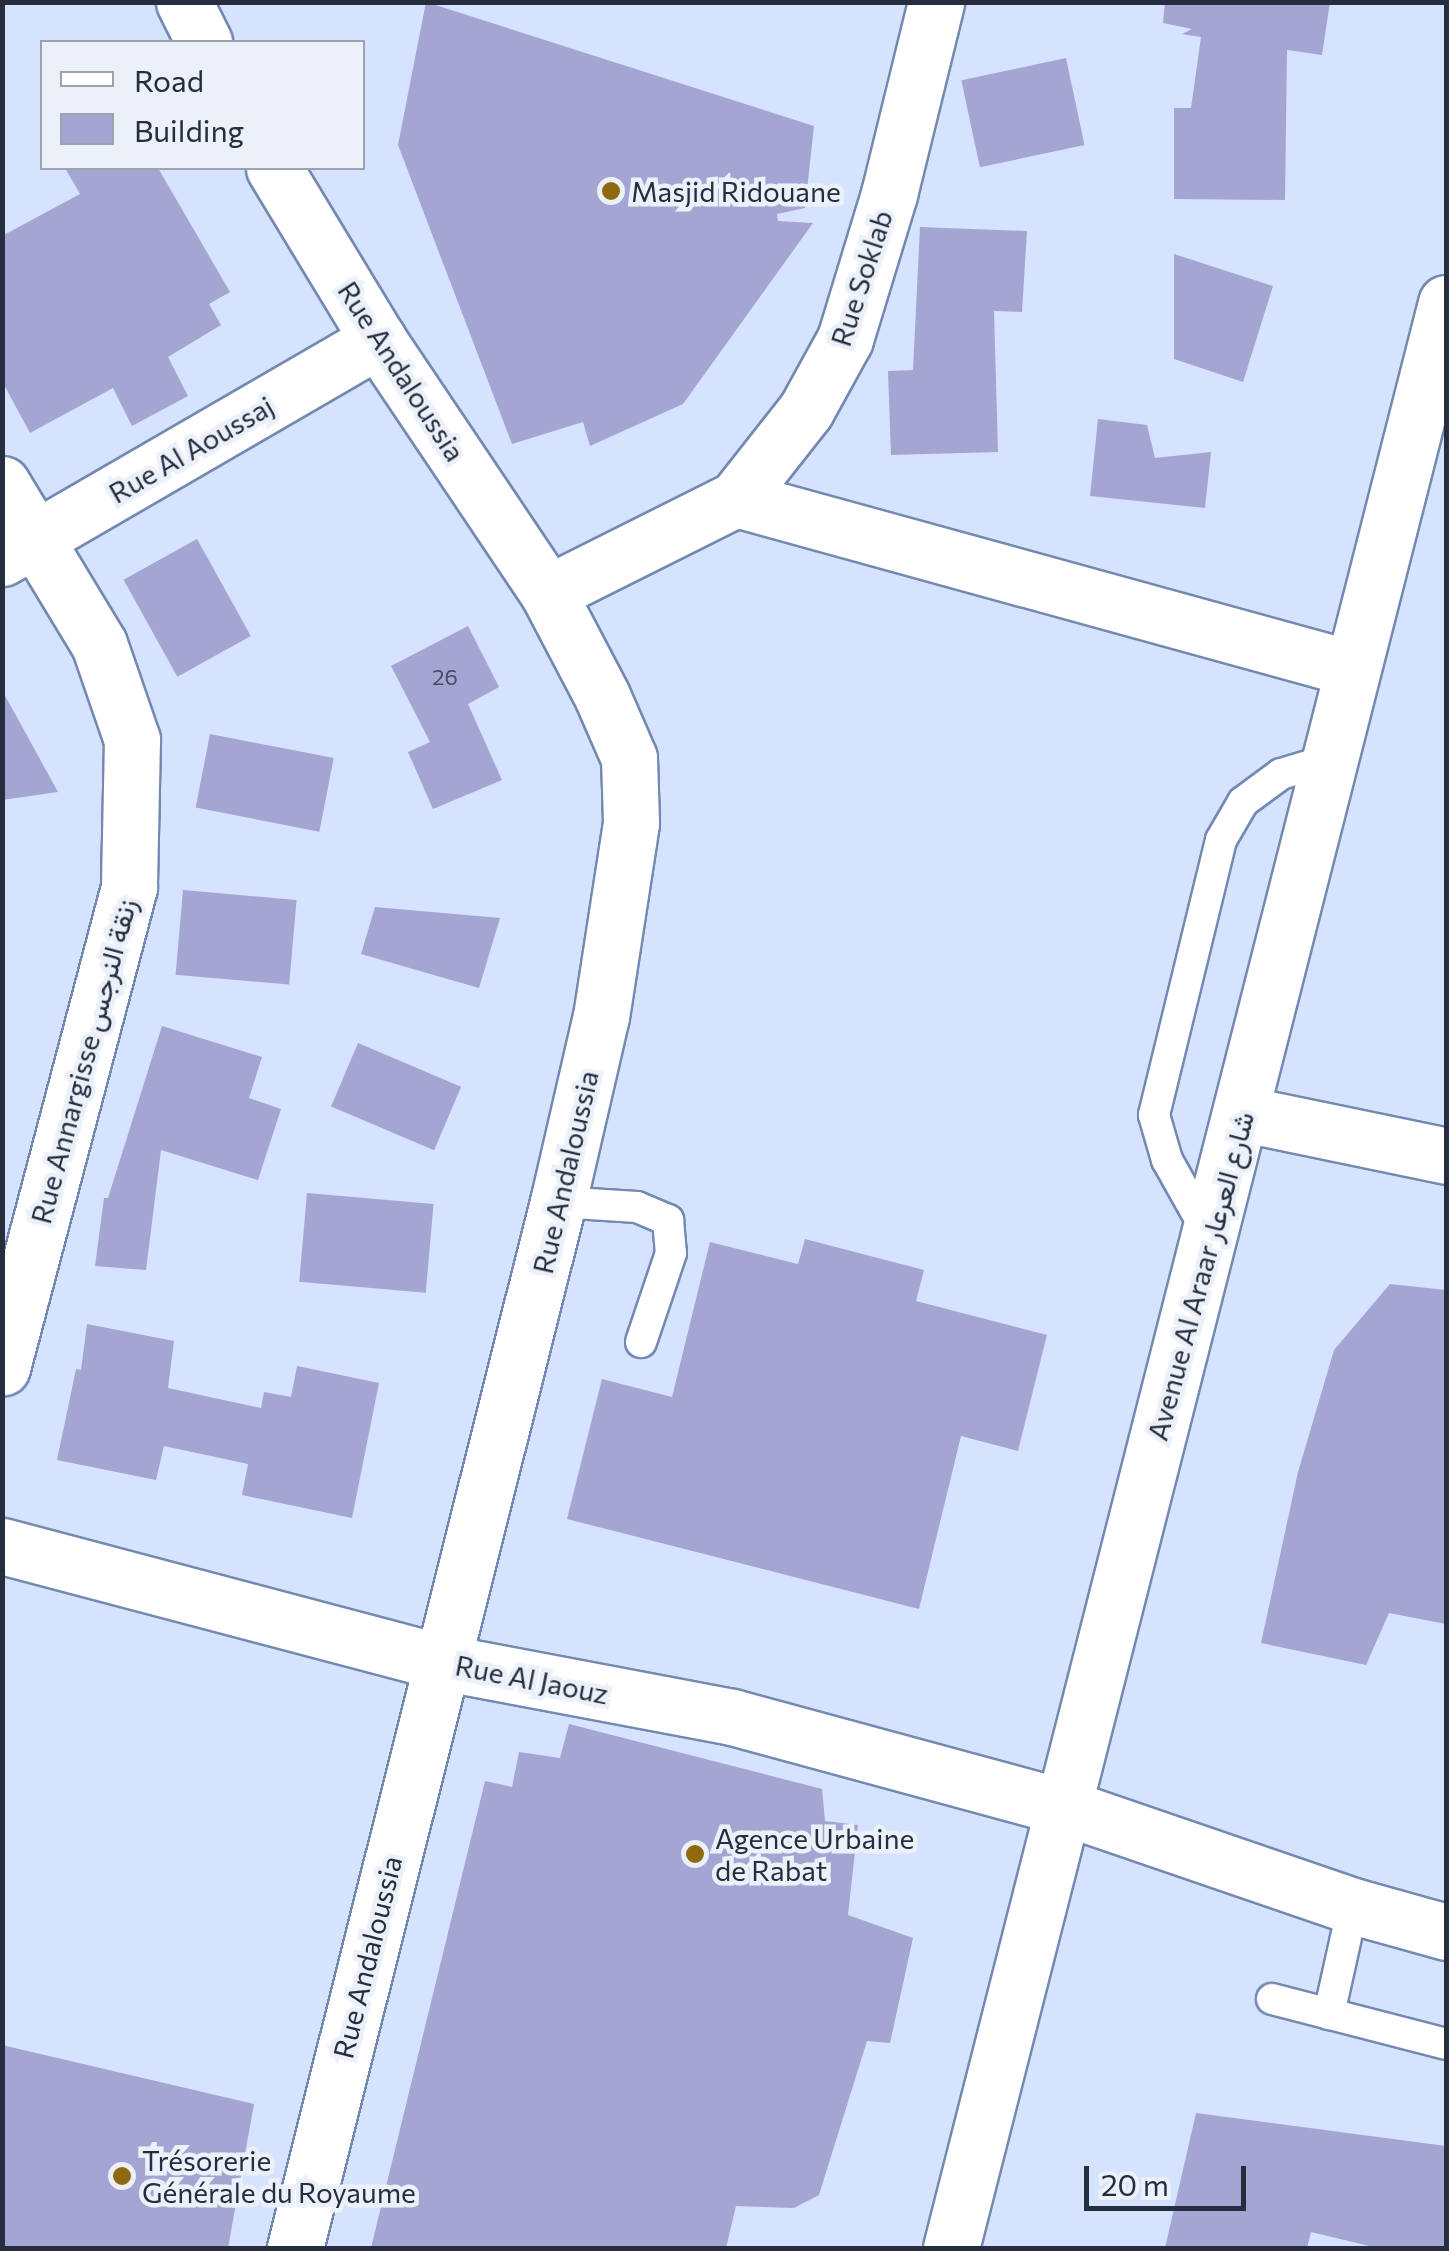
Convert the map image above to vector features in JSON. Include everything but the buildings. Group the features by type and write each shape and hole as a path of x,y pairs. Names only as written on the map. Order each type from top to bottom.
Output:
{"street":[{"path":"184,2 203,40"},
{"name":"Rue Soklab","path":"548,593 736,499 806,410 844,339 889,194 936,2"},
{"name":"Rue Andaloussia","path":"275,170 378,340 548,593 602,696 629,758 631,823 602,1016 295,2248"},
{"name":"Avenue Al Araar شارع العرعار","path":"952,2248 1209,1236 1244,1114 1332,759 1350,668 1435,406 1446,303"},
{"name":"Rue Al Aoussaj","path":"20,549 378,340"},
{"name":"Rue Annargisse زنقة النرجس","path":"2,484 20,549 99,644 132,740 130,887 2,1367"},
{"path":"736,499 1350,668"},
{"path":"1244,1114 1446,1156"},
{"name":"Rue Al Jaouz","path":"2,1546 441,1662 732,1717 1064,1806 1353,1906 1446,1932"}],"lane":[{"path":"1209,1236 1167,1160 1154,1115 1221,840 1243,802 1281,774 1332,759"},
{"path":"558,1202 637,1207 668,1220 670,1253 641,1342"},
{"path":"1329,2014 1353,1906"},
{"path":"1272,1999 1446,2044"}],"place":[{"name":"Masjid Ridouane","path":"611,191"},
{"name":"Agence Urbaine de Rabat","path":"695,1854"},
{"name":"Trésorerie Générale du Royaume","path":"122,2176"}]}
